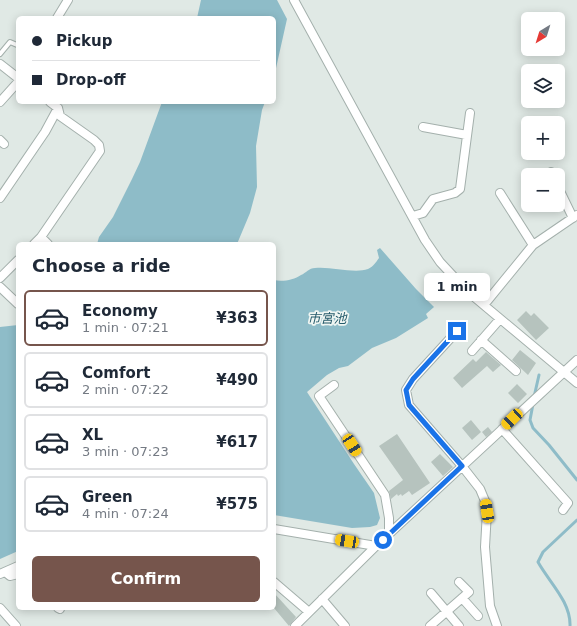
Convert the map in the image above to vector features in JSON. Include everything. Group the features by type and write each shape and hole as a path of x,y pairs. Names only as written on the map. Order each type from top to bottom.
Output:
{"street":[{"path":"58,16 68,0"},
{"path":"294,0 425,240 440,262 454,278 484,305 577,383"},
{"path":"0,64 16,77"},
{"path":"0,102 16,79"},
{"path":"36,242 100,151 99,145 94,140 60,116 58,108 53,104"},
{"path":"0,198 45,132 58,108"},
{"path":"412,216 423,213 433,199 455,193 460,188 470,113"},
{"path":"423,128 467,135"},
{"path":"500,193 533,245"},
{"path":"484,305 533,245 575,217 565,199"},
{"path":"40,237 46,242"},
{"path":"0,278 16,262"},
{"path":"0,287 16,302"},
{"path":"472,351 500,319"},
{"path":"457,331 413,379 406,390 409,405 462,466 480,489 485,501 487,511 485,547 489,599 497,626"},
{"path":"481,340 516,371"},
{"path":"295,626 389,533 577,360"},
{"path":"334,385 319,396 384,494 389,518 389,533"},
{"path":"502,429 568,503 563,510"},
{"path":"276,529 376,546"},
{"path":"3,573 16,567"},
{"path":"3,573 10,576 16,574"},
{"path":"430,626 469,592 459,582"},
{"path":"276,584 309,612"},
{"path":"431,593 459,626"},
{"path":"322,598 345,626"},
{"path":"462,598 478,616"},
{"path":"0,608 16,626"}],"lane":[{"path":"0,54 10,42 16,45"}],"water":[{"path":"201,0 277,0 287,19 276,68 276,16 197,16"},
{"path":"161,104 264,104 256,146 257,187 250,213 238,242 98,242 99,237 113,217 140,162"},
{"name":"市宮池","path":"380,248 434,307 426,314 428,318 396,338 372,348 348,366 339,368 327,375 307,392 374,493 380,518 377,525 352,528 276,515 276,280 288,280 298,277 313,268 356,271 368,269 373,266 379,258 377,250"},
{"path":"16,325 16,552 0,559 0,327"}],"building":[{"path":"526,311 531,316 534,313 549,328 536,340 517,320"},
{"path":"520,350 536,363 528,375 512,360"},
{"path":"486,352 501,365 493,372 487,366 462,388 453,378 473,359 476,362"},
{"path":"517,384 527,394 518,403 508,393"},
{"path":"471,420 481,432 472,440 462,428"},
{"path":"488,427 492,432 486,437 482,432"},
{"path":"397,434 430,483 412,495 409,491 402,496 401,494 398,496 397,494 391,499 389,491 403,480 379,446"},
{"path":"440,454 453,467 443,476 431,462"},
{"path":"276,595 296,617 289,626 276,610"}],"waterway":[{"path":"534,397 539,375"},
{"path":"533,404 530,420 533,428 549,445 577,480"},
{"path":"570,626 567,609 563,600 538,562 543,552 577,520"}],"route":[{"path":"383,540 462,466 409,405 406,390 413,379 457,331"}]}
